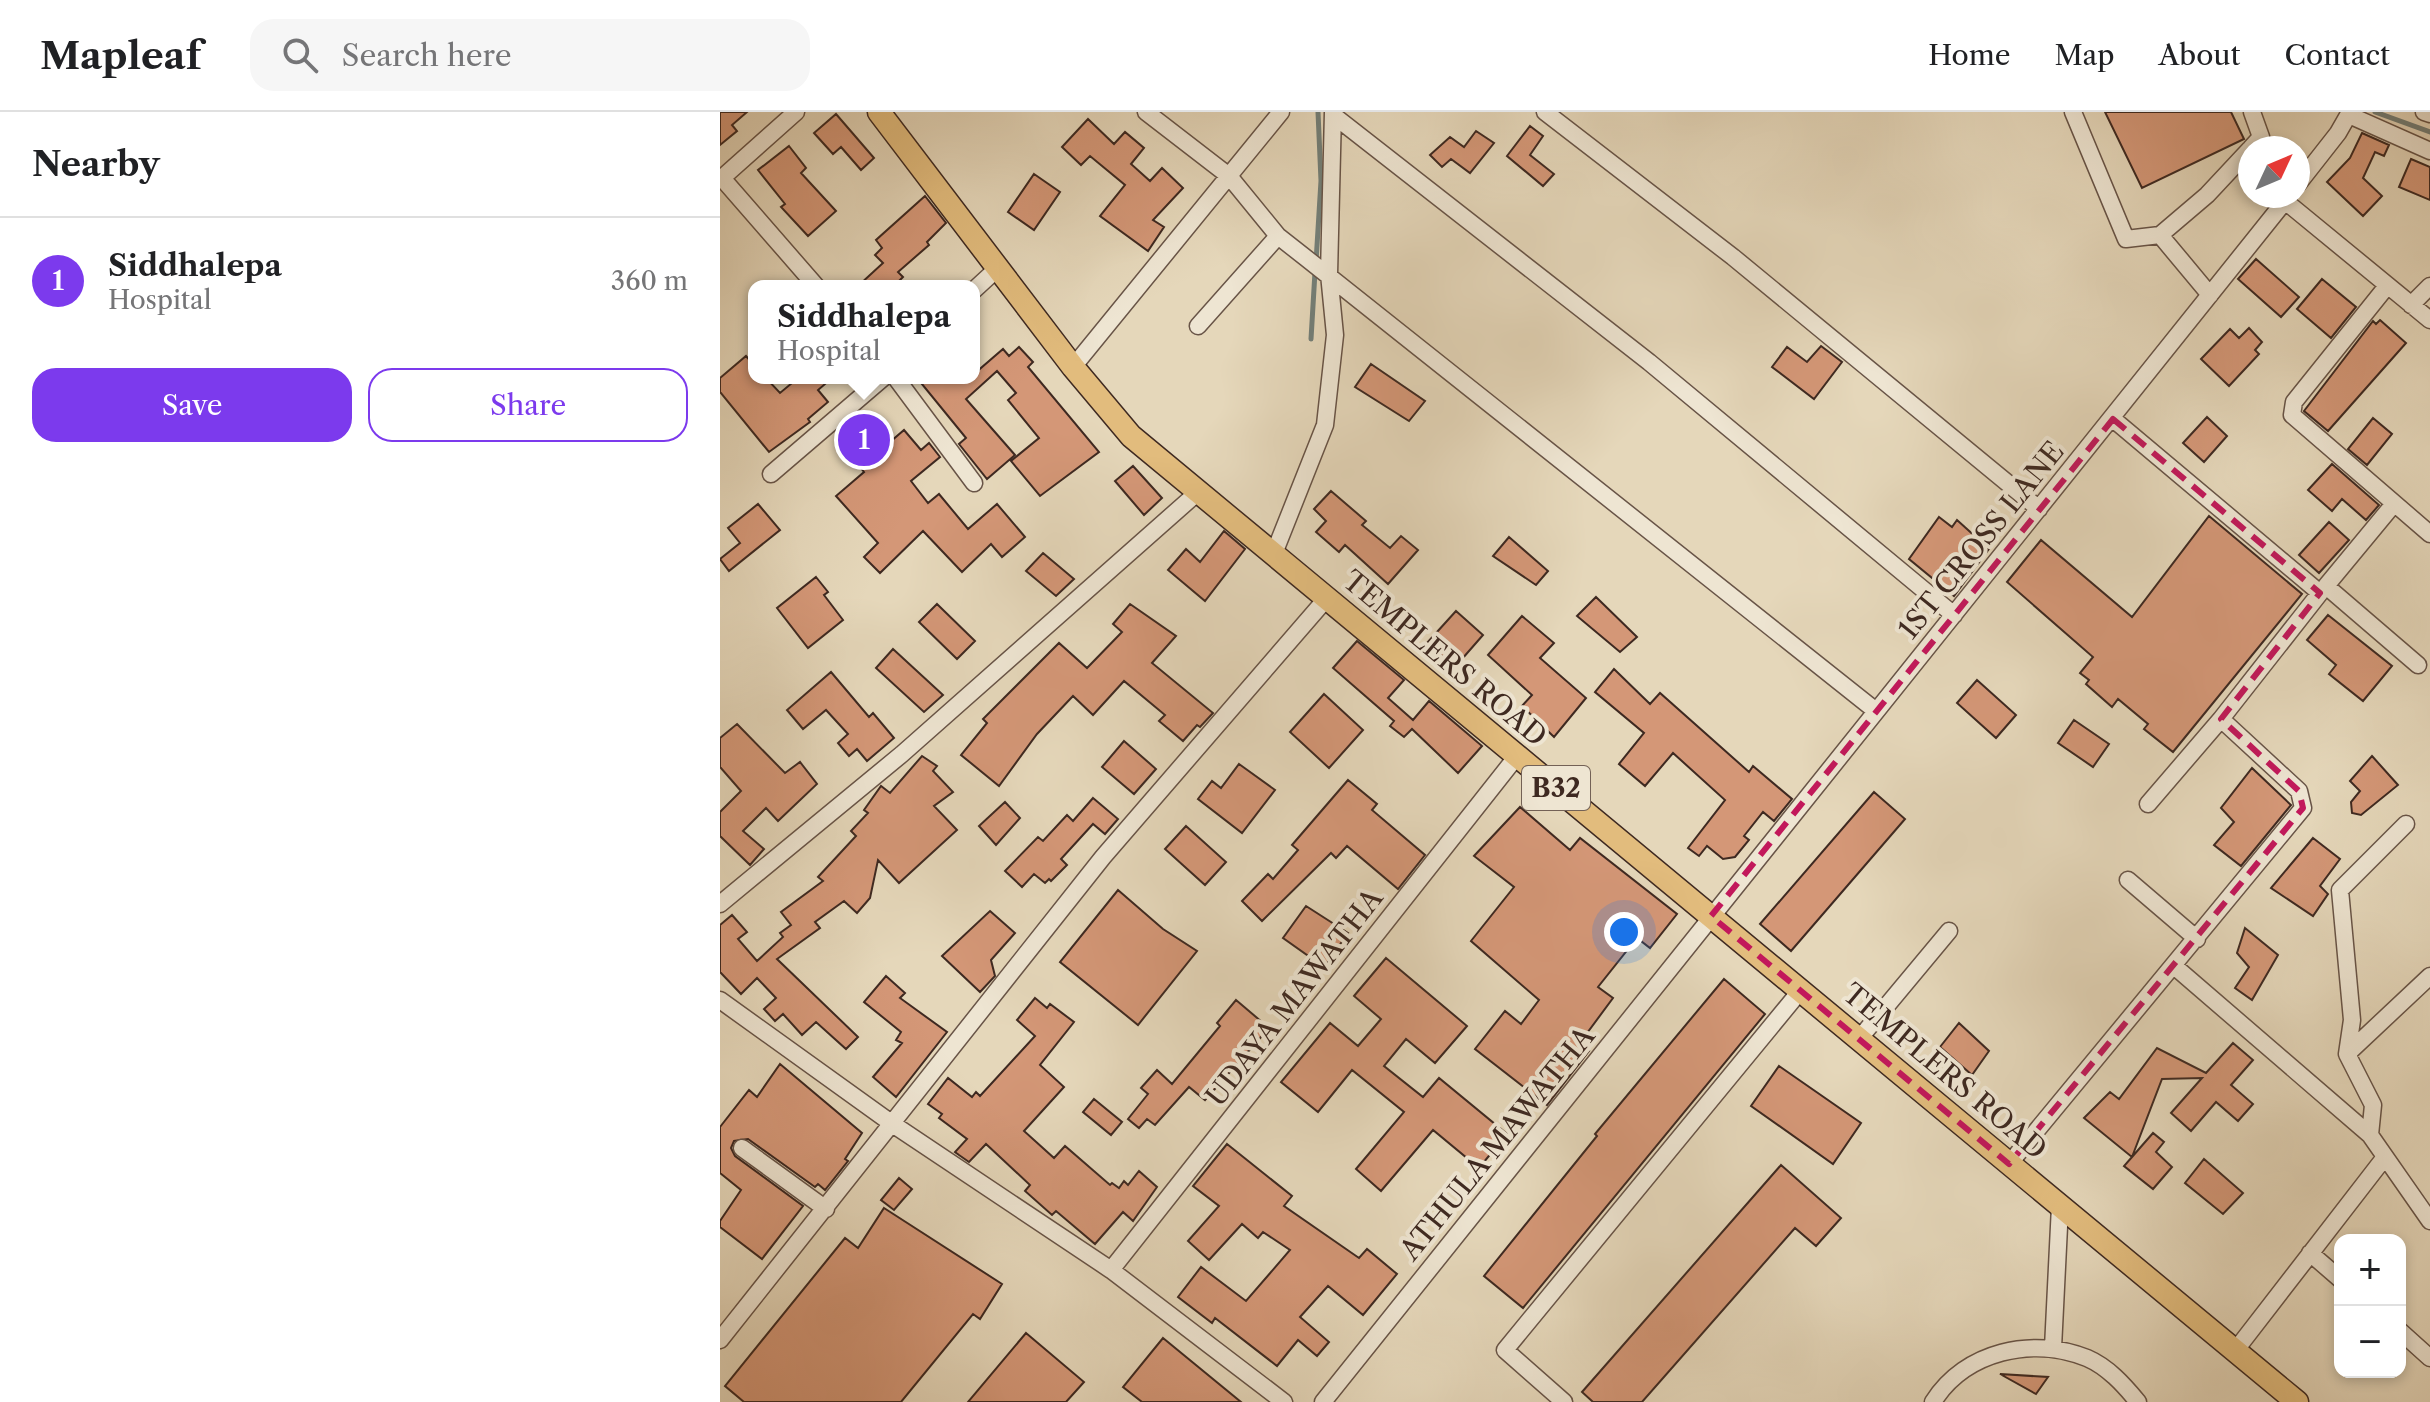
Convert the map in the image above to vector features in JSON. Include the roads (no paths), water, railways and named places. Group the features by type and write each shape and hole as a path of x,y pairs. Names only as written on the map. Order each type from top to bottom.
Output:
{"main road":[{"name":"TEMPLERS ROAD","path":"879,112 1073,367 1131,436 2297,1402"}],"street":[{"path":"796,112 721,178 811,280"},
{"path":"1146,112 1229,176 1278,236 1876,711"},
{"path":"1073,367 1281,112"},
{"path":"1545,112 1733,257 2039,509"},
{"path":"2073,112 2126,239 2160,235 2207,195 2238,161"},
{"path":"2252,112 2261,136"},
{"path":"2424,112 2430,114"},
{"path":"1273,556 1325,425 1335,335 1318,267 1333,114"},
{"path":"1333,114 1649,362 1954,615"},
{"path":"2310,168 2349,114 2430,151"},
{"name":"1ST CROSS LANE","path":"1711,916 2113,419 2279,208"},
{"path":"2298,208 2430,320"},
{"path":"2160,235 2210,295"},
{"path":"1198,326 1278,236"},
{"path":"980,284 999,267"},
{"path":"2387,286 2294,402 2292,415 2430,534"},
{"path":"2411,305 2430,286"},
{"path":"771,474 876,384"},
{"path":"900,384 974,483"},
{"path":"2113,419 2418,665"},
{"path":"720,904 902,754 1197,493"},
{"path":"2148,804 2221,719 2393,505"},
{"path":"720,1340 894,1125 1103,857 1326,599"},
{"path":"2009,1164 2303,808 2299,791 2221,719"},
{"name":"UDAYA MAWATHA","path":"1111,1270 1517,756"},
{"path":"2370,1135 2373,1105 2347,1054 2352,1020 2340,890 2406,824"},
{"path":"2128,880 2197,939"},
{"name":"ATHULA MAWATHA","path":"1323,1402 1711,916"},
{"path":"1859,1039 1949,931"},
{"path":"2174,966 2370,1135 2430,1221"},
{"path":"2347,1054 2430,976"},
{"path":"1564,1402 1505,1350 1801,990"},
{"path":"720,1000 894,1125 1111,1270 1284,1402"},
{"path":"742,1148 826,1209"},
{"path":"2235,1351 2385,1157"},
{"path":"2053,1348 2060,1206"},
{"path":"2310,1253 2334,1274"},
{"path":"2406,1336 2430,1358"},
{"path":"1933,1402 1962,1371 1990,1356 2021,1348 2053,1348 2088,1359 2118,1379 2138,1402"}],"waterway":[{"path":"1316,262 1321,181 1318,112"},
{"path":"2375,112 2430,132"},
{"path":"1311,339 1315,272"}],"place":[{"name":"Siddhalepa","path":"864,440"}]}
